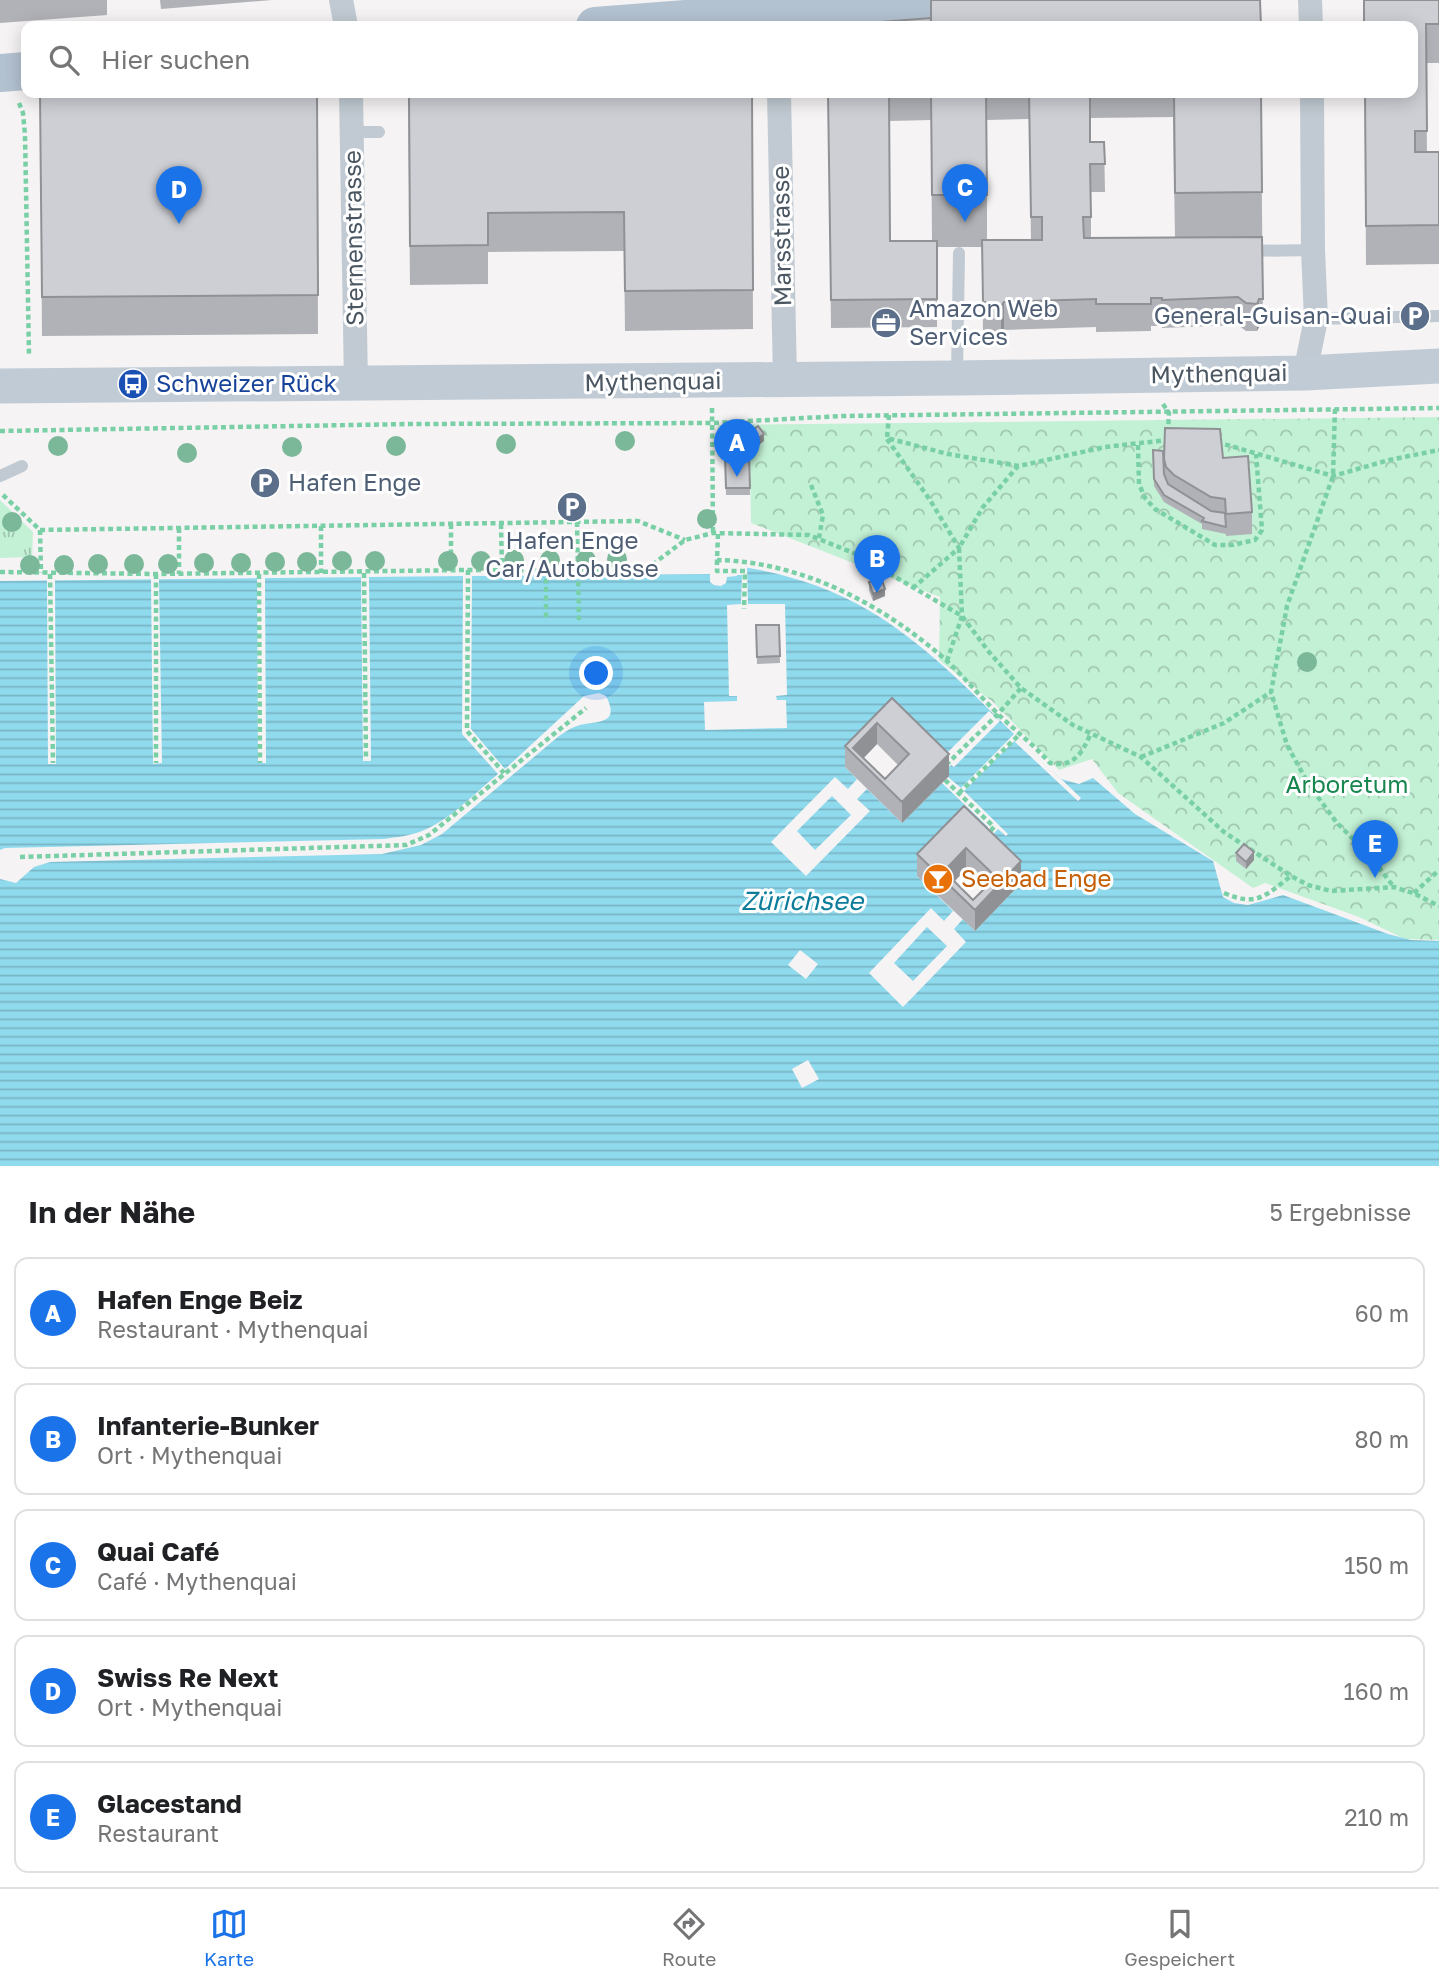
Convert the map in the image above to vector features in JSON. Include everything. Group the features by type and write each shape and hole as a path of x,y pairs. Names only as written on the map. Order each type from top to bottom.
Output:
{"main road":[{"path":"726,21 778,19 929,0"},
{"path":"1305,373 1439,366"},
{"name":"Mythenquai","path":"0,386 662,382 1305,373"}],"street":[{"path":"341,0 345,21"},
{"path":"1310,0 1311,21"},
{"name":"Sternenstrasse","path":"351,98 356,384"},
{"name":"Marsstrasse","path":"779,98 785,379"},
{"path":"1305,373 1316,319 1312,98"}],"lane":[{"path":"352,132 379,132"},
{"path":"1228,251 1313,258"},
{"path":"957,378 959,253"},
{"path":"1316,319 1439,316"},
{"path":"0,476 22,466"}],"path":[{"path":"14,81 23,113 25,142 28,354 36,359"},
{"path":"712,407 717,571 745,571 744,609"},
{"path":"0,431 425,424 712,423 889,417 1439,408"},
{"path":"1335,409 1333,476 1287,607 1271,692 1287,745 1309,785 1337,822 1371,857 1394,887"},
{"path":"889,417 887,438 959,548 962,616 947,661"},
{"path":"887,438 948,454 1018,466 1105,447 1138,445 1175,438"},
{"path":"1205,440 1227,443 1333,476 1389,460 1439,450"},
{"path":"1138,445 1139,484 1145,498 1155,509 1215,545 1255,540 1262,530 1256,454"},
{"path":"913,588 959,548 983,507 1018,466"},
{"path":"811,485 823,514 818,538"},
{"path":"0,492 40,530 638,522 685,541"},
{"path":"577,523 579,620"},
{"path":"451,524 451,571"},
{"path":"501,524 502,570"},
{"path":"321,526 321,573"},
{"path":"179,528 179,574"},
{"path":"40,530 41,573"},
{"path":"0,572 179,574 468,570 644,571 685,541 715,533 809,535 856,554 962,616 1021,688 1073,725 1141,757 1224,832 1291,876 1331,891 1394,887 1439,906"},
{"path":"717,560 746,561 785,569 841,591 892,619 947,661 998,714 1050,762 1060,765 1077,759 1091,733"},
{"path":"468,570 467,732 504,773"},
{"path":"546,570 546,621"},
{"path":"259,573 260,762"},
{"path":"363,573 366,761"},
{"path":"50,574 53,763"},
{"path":"156,574 156,763"},
{"path":"942,769 1021,688"},
{"path":"1141,757 1224,723 1271,692"},
{"path":"20,857 406,845 429,835 586,708"},
{"path":"959,793 1021,733"},
{"path":"945,779 994,827 980,843"},
{"path":"1413,893 1439,870"},
{"path":"1224,894 1244,901 1268,894 1291,876"}],"green space":[{"name":"Arboretum","path":"1439,417 1439,940 1405,939 1359,917 1265,883 1253,888 1118,793 1092,759 1059,770 993,702 939,660 940,597 751,523 750,458 718,457 718,425"},
{"path":"0,500 33,532 32,557 0,558"}],"water":[{"name":"Zürichsee","path":"737,566 771,572 821,587 868,610 894,627 944,667 1061,779 1079,784 1093,778 1135,814 1213,861 1223,897 1234,903 1248,905 1283,895 1388,934 1411,940 1439,941 1439,1166 0,1166 0,879 16,883 34,867 50,862 382,854 421,845 442,834 559,736 577,726 605,720 611,712 606,696 599,693 584,696 505,769 471,729 472,576 710,574 710,582 721,586 726,583 727,577 737,576"},
{"path":"463,576 462,734 498,774 452,813 432,826 412,834 384,839 0,850 0,581"}],"pier":[{"path":"734,566 747,566 748,604 785,604 787,695 776,696 777,700 786,700 787,728 705,730 704,702 737,701 737,696 729,696 727,605 741,604 742,575 732,575"},
{"path":"361,577 369,577 371,761 363,761"},
{"path":"257,578 265,578 266,763 258,763"},
{"path":"151,579 159,579 162,763 153,764"},
{"path":"47,580 55,580 56,764 48,764"},
{"name":"Seebad Enge","path":"989,711 1000,721 954,767 951,765 945,771 948,777 961,788 1014,734 1081,798 1078,801 1014,741 964,791 1008,834 1006,836 998,829 983,845 1021,883 975,931 963,919 954,929 966,942 903,1007 869,973 931,908 944,921 953,911 917,876 964,827 977,840 988,827 942,783 902,823 867,789 857,799 870,811 806,876 771,842 835,777 848,789 857,779 845,767 892,720 943,757","holes":["832,796 851,815 815,850 797,831","927,927 947,946 913,981 894,963"]},
{"path":"800,950 818,964 806,979 788,965"},
{"path":"808,1060 819,1079 802,1088 792,1069"}],"building":[{"path":"931,0 1260,0 1261,21 931,21"},
{"path":"1364,0 1439,0 1439,24 1426,24 1427,131 1415,131 1415,152 1439,152 1439,225 1366,226 1365,98 1418,98 1418,21 1364,21"},
{"path":"931,18 931,21 892,21"},
{"path":"40,98 317,98 318,295 42,297"},
{"path":"409,98 752,98 753,290 625,291 624,212 488,213 488,245 410,246"},
{"path":"828,98 889,98 890,241 937,241 937,299 831,300"},
{"path":"931,98 986,98 987,195 932,195"},
{"path":"1029,98 1090,98 1090,142 1104,142 1105,164 1090,164 1091,217 1083,217 1084,238 1262,237 1263,299 1259,299 1257,304 1246,303 1238,297 1162,300 1151,298 1151,304 1096,304 1096,299 1004,302 1001,306 990,306 983,302 982,240 1042,240 1042,217 1031,217"},
{"path":"1174,98 1261,98 1262,192 1175,193"},
{"path":"747,422 753,430 758,426 764,434 755,440 750,433 745,436 740,428"},
{"path":"1165,428 1220,429 1223,458 1248,456 1252,512 1226,514 1225,499 1211,497 1174,475 1166,467 1164,459"},
{"path":"1153,450 1163,451 1164,474 1168,484 1211,511 1225,513 1226,527 1202,521 1204,518 1164,495 1154,479"},
{"path":"749,455 750,488 726,488 725,456"},
{"path":"881,577 885,589 873,594 869,582"},
{"path":"756,625 779,625 780,656 757,657"},
{"path":"892,698 949,754 902,802 845,746","holes":["877,723 909,754 885,779 853,748"]},
{"path":"964,806 1021,861 975,910 917,854","holes":["966,848 996,877 973,900 944,871"]},
{"path":"1244,844 1254,852 1246,862 1236,853"}],"place":[{"name":"Quai Café","path":"965,222"},
{"name":"Swiss Re Next","path":"179,224"},
{"name":"General-Guisan-Quai","path":"1415,316"},
{"name":"Amazon Web Services","path":"886,323"},
{"name":"Schweizer Rück","path":"133,384"},
{"name":"Hafen Enge Beiz","path":"737,477"},
{"name":"Hafen Enge","path":"265,483"},
{"name":"Hafen Enge Car/Autobusse","path":"572,507"},
{"name":"Infanterie-Bunker","path":"877,593"},
{"name":"Glacestand","path":"1375,878"},
{"name":"Seebad Enge","path":"938,879"}]}
